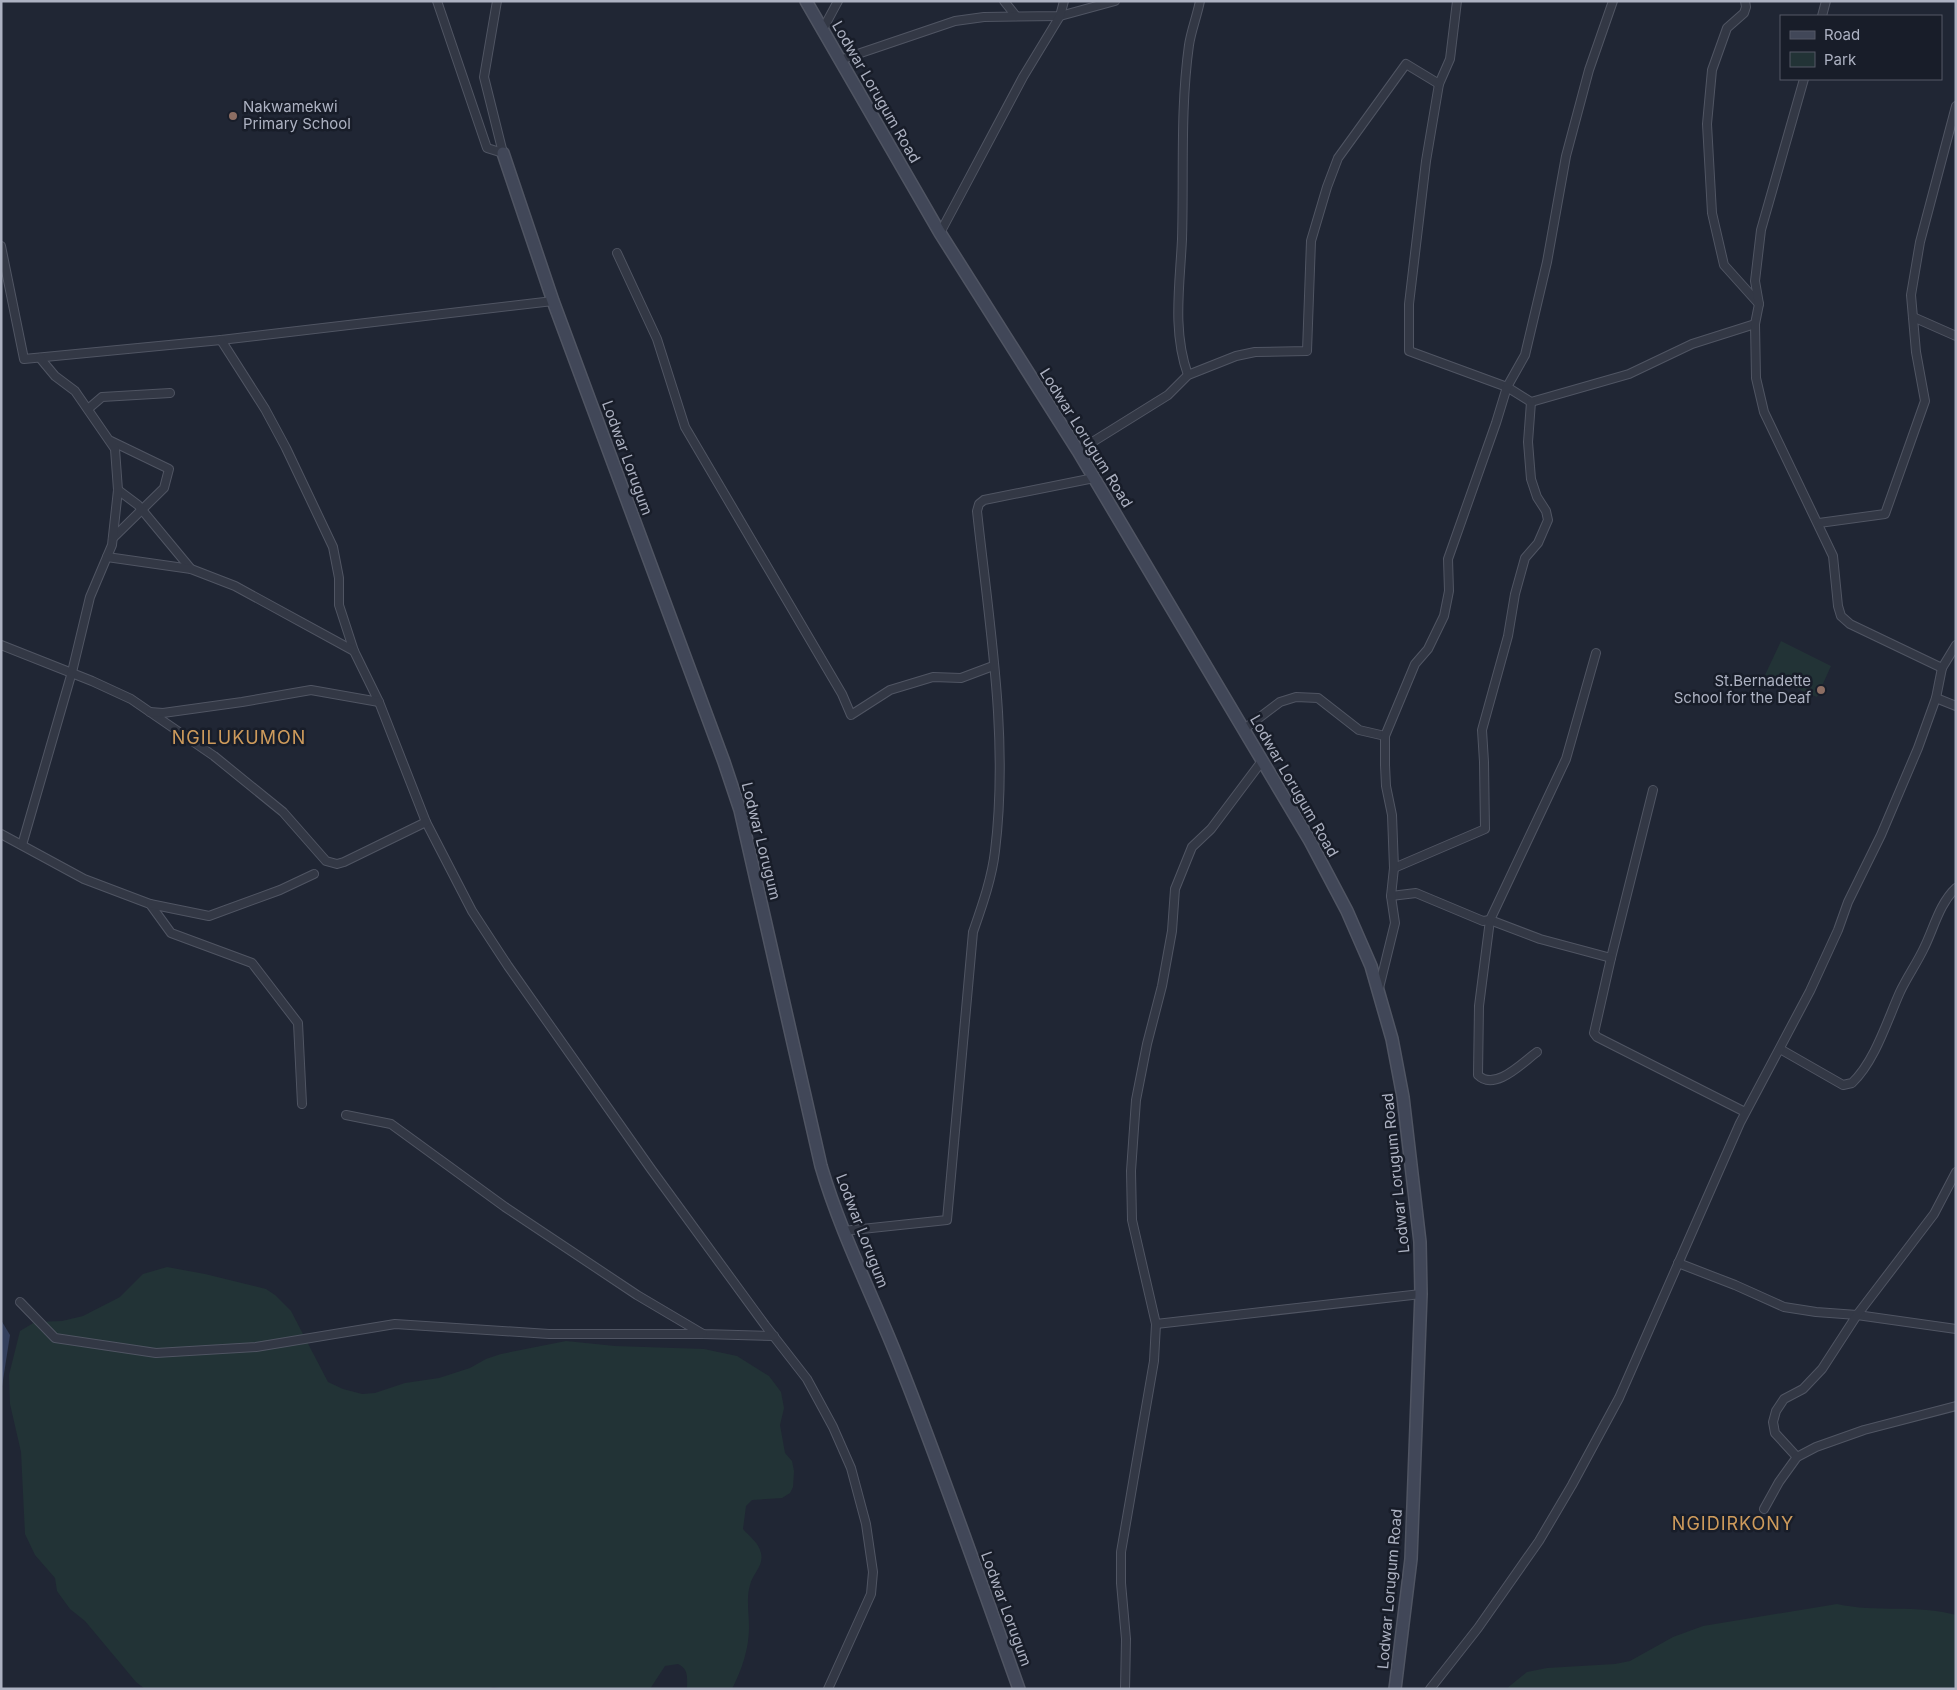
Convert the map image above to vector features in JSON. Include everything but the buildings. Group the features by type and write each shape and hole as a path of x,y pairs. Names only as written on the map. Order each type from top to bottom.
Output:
{"main road":[{"name":"Lodwar Lorugum Road","path":"806,1 940,233 1078,451 1310,841 1347,911 1372,966 1392,1039 1404,1097 1420,1242 1421,1294 1411,1559 1395,1689"},
{"name":"Lodwar Lorugum","path":"503,153 553,301 737,801 821,1166 831,1200 924,1425 1019,1689"}],"street":[{"path":"437,1 487,148 503,153"},
{"name":"Lodwar Lorugum","path":"497,1 484,77 503,153"},
{"path":"823,29 838,1"},
{"path":"1004,1 1016,16"},
{"path":"940,233 1023,76 1060,16 1064,1"},
{"path":"840,60 955,21 984,16 1060,16 1115,1"},
{"path":"1188,375 1184,362 1178,312 1182,239 1184,117 1189,44 1200,1"},
{"path":"1457,1 1450,59 1439,84 1426,161 1408,304 1409,351 1507,387 1531,402 1629,374 1692,344 1755,324"},
{"path":"1379,988 1395,923 1391,896 1394,868 1392,815 1385,779 1385,736 1415,664 1428,649 1444,616 1449,591 1448,559 1507,387 1524,355 1547,262 1566,156 1589,70 1613,1"},
{"path":"1744,1 1746,7 1744,13 1727,28 1712,70 1707,124 1712,213 1724,265 1759,304"},
{"path":"1822,15 1826,1"},
{"path":"1078,451 1168,395 1188,375 1236,356 1255,352 1307,351 1311,241 1338,158 1406,64 1439,84"},
{"path":"1804,80 1761,230 1755,281 1759,304 1755,324 1756,378 1764,412 1819,523 1833,556 1838,606 1841,616 1850,624 1942,668"},
{"path":"1819,523 1885,514 1926,402 1916,352 1911,295 1920,242 1956,106"},
{"path":"1,246 24,359 221,340 553,301"},
{"path":"617,253 657,339 685,427 842,694 851,715 890,690 933,677 961,678 993,666"},
{"path":"1913,317 1956,336"},
{"path":"221,340 265,410 286,448 333,547 339,578 339,605 354,651 379,702 426,822 472,911 508,966 651,1169 807,1379 833,1427 851,1468 867,1534 873,1572 871,1594 828,1689"},
{"path":"22,845 72,672 90,598 112,545 118,490 115,448 75,392 56,376 40,358"},
{"path":"88,409 102,397 170,393"},
{"path":"1394,868 1485,829 1482,730 1508,636 1515,594 1525,558 1538,543 1548,520 1546,511 1537,497 1531,479 1528,442 1531,402"},
{"path":"110,440 169,469 164,488 113,538"},
{"path":"844,1231 947,1220 973,932 982,906 995,853 998,824 1000,728 977,511 978,504 984,500 1094,478"},
{"path":"118,490 142,509 191,569"},
{"path":"107,557 191,569 235,586 354,651"},
{"path":"1430,1689 1473,1635 1539,1541 1572,1485 1623,1389 1745,1112 1810,991 1838,930 1848,902 1881,835 1918,748 1936,698 1942,668 1956,645"},
{"path":"1,646 72,672 131,699 214,756 283,812 326,861 337,864 344,862 426,822"},
{"path":"1537,1052 1497,1080 1483,1079 1478,1075 1479,1006 1490,920 1566,759 1596,652"},
{"path":"150,712 242,702 311,690 379,702"},
{"path":"1243,730 1280,702 1296,697 1318,698 1359,730 1385,736"},
{"path":"1936,698 1956,706"},
{"path":"1125,1689 1126,1639 1121,1583 1121,1552 1154,1361 1156,1324 1132,1220 1131,1171 1136,1100 1147,1044 1162,986 1172,931 1175,889 1192,846 1211,829 1262,761"},
{"path":"1653,790 1594,1033 1597,1037 1745,1112"},
{"path":"1,834 84,879 150,904 209,916 280,890 314,874"},
{"path":"1780,1049 1843,1085 1852,1084 1864,1068 1881,1038 1901,990 1924,948 1947,896 1956,888"},
{"path":"1391,896 1416,893 1483,921 1490,920 1540,939 1611,958"},
{"path":"150,904 171,933 252,962 298,1023 302,1104"},
{"path":"346,1115 391,1124 505,1207 636,1294 703,1334"},
{"path":"1797,1458 1775,1433 1773,1428 1774,1416 1784,1399 1803,1389 1822,1369 1857,1315 1934,1214 1956,1172"},
{"path":"1678,1263 1736,1285 1784,1307 1956,1329"},
{"path":"1156,1324 1421,1294"},
{"path":"20,1302 55,1338 156,1353 256,1347 395,1324 549,1334 774,1336"},
{"path":"1764,1509 1779,1482 1797,1458 1816,1447 1864,1430 1956,1406"}],"green space":[{"path":"1781,641 1831,666 1817,697 1765,675"},
{"path":"167,1267 266,1289 291,1311 328,1382 343,1389 362,1394 375,1393 405,1383 439,1378 470,1368 486,1359 501,1354 566,1341 615,1346 704,1349 737,1356 769,1376 781,1392 784,1408 780,1425 785,1453 792,1461 794,1471 793,1487 790,1493 782,1498 752,1500 746,1506 743,1529 758,1546 762,1558 760,1566 751,1581 748,1600 749,1635 742,1666 732,1689 687,1689 686,1671 678,1664 665,1666 650,1689 506,1689 493,1687 487,1689 145,1689 136,1682 85,1621 70,1609 57,1591 55,1578 35,1555 25,1534 21,1452 10,1404 9,1375 20,1331 35,1322 62,1321 83,1316 120,1297 143,1274"},
{"path":"1837,1604 1852,1607 1926,1610 1956,1615 1956,1689 1506,1689 1527,1672 1547,1668 1615,1664 1630,1661 1673,1637 1703,1626"}],"water":[{"path":"1,1320 10,1335 1,1393"}],"place":[{"name":"Nakwamekwi Primary School","path":"233,116"},
{"name":"St.Bernadette School for the Deaf","path":"1821,690"}],"district":[{"name":"NGILUKUMON","path":"239,738"},
{"name":"NGIDIRKONY","path":"1733,1524"}]}
